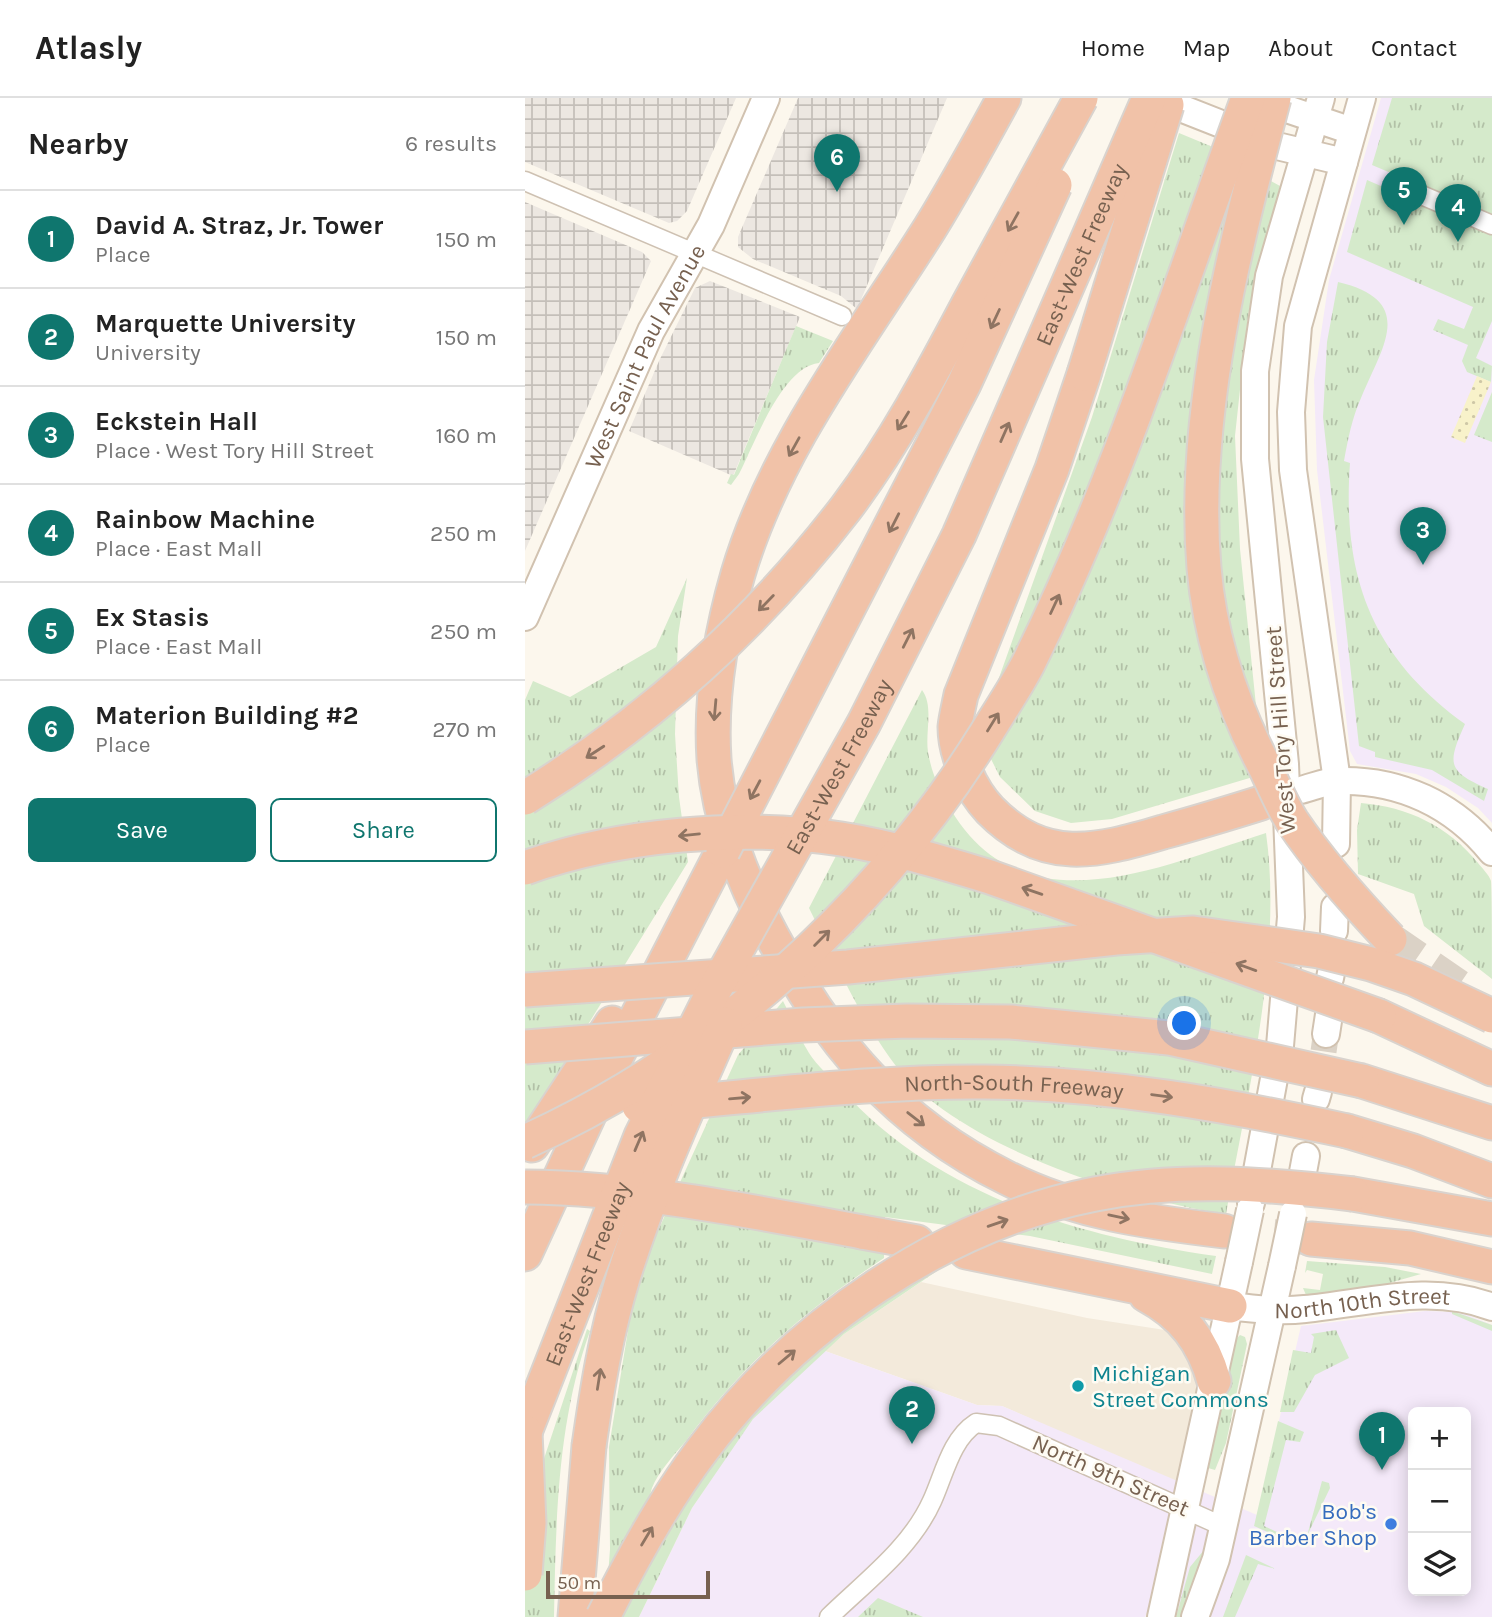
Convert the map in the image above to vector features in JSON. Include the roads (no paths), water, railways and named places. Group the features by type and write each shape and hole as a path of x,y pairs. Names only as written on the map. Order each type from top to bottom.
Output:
{"highway":[{"path":"1004,98 932,226 828,388 761,511 739,572 718,668 714,760 719,793 742,874 756,907 800,988 828,1031 901,1108 951,1147 1008,1179 1096,1212 1140,1222 1224,1231"},
{"path":"525,798 609,743 682,685 781,587 838,517 913,405 1081,98"},
{"path":"525,1254 611,1067 964,384 1030,243 1088,98"},
{"name":"East-West Freeway","path":"525,1432 641,1136 711,996 864,723 959,535 1149,98"},
{"path":"1170,98 1052,469 961,695 955,727 963,765 979,799 1003,824 1031,841 1062,850 1091,851 1124,844 1261,803"},
{"path":"525,1142 639,1082 744,1006 818,941 880,878 949,789 1027,666 1079,552 1248,98"},
{"path":"1273,98 1229,278 1212,385 1201,497 1204,568 1222,658 1245,729 1291,819 1342,889 1390,939"},
{"path":"575,1617 589,1446 602,1362 622,1280 642,1220 754,957 864,723"},
{"path":"525,868 586,851 703,834 779,833 841,839 937,861 990,877 1379,1016 1492,1069"},
{"path":"525,1156 720,856"},
{"path":"525,990 848,967 1116,938 1193,933 1319,950 1371,964 1414,979 1492,1016"},
{"path":"525,1047 803,1025 907,1021 1011,1022 1169,1038 1362,1081 1492,1124"},
{"name":"North-South Freeway","path":"525,1116 882,1086 981,1082 1043,1084 1146,1093 1235,1107 1347,1131 1413,1151 1492,1181"},
{"path":"603,1617 665,1506 702,1449 773,1369 861,1298 922,1260 980,1230 1040,1209 1105,1192 1216,1183 1353,1194 1492,1219"},
{"path":"525,1186 595,1188 656,1196 917,1242"},
{"path":"1300,1218 1492,1267"},
{"path":"966,1252 1230,1306"},
{"path":"1129,1286 1158,1301 1193,1332 1205,1353 1214,1381"},
{"path":"525,1432 529,1523 525,1574"}],"street":[{"name":"West Saint Paul Avenue","path":"525,617 651,331 711,225 766,98"},
{"path":"1156,98 1220,126 1303,154 1344,162"},
{"path":"1254,98 1318,109 1352,131"},
{"name":"West Tory Hill Street","path":"1336,844 1337,781 1293,470 1291,412 1298,326 1362,98"},
{"name":"West Tory Hill Street","path":"1161,1617 1230,1306 1280,1046 1291,917 1285,764 1255,459 1255,371 1265,296 1303,154 1318,109"},
{"path":"525,181 842,316"},
{"path":"1419,194 1492,225"},
{"path":"1301,790 1337,781 1387,786 1426,797 1466,823 1492,852"},
{"path":"1195,1617 1212,1577 1270,1311 1282,1266 1300,1218"},
{"name":"North 10th Street","path":"1230,1306 1270,1311 1303,1310 1427,1294 1460,1296 1492,1307"},
{"name":"North 9th Street","path":"829,1617 907,1541 931,1505 960,1437 976,1423 999,1426 1222,1526"}],"tunnel":[{"path":"1390,939 1472,995"},
{"path":"1318,1090 1326,1034"},
{"path":"1224,1231 1311,1239"}],"place":[{"name":"Materion Building #2","path":"837,192"},
{"name":"Ex Stasis","path":"1404,225"},
{"name":"Rainbow Machine","path":"1458,242"},
{"name":"Eckstein Hall","path":"1423,565"},
{"name":"Michigan Street Commons","path":"1078,1386"},
{"name":"Marquette University","path":"912,1444"},
{"name":"David A. Straz, Jr. Tower","path":"1382,1470"},
{"name":"Bob's Barber Shop","path":"1391,1524"}]}
